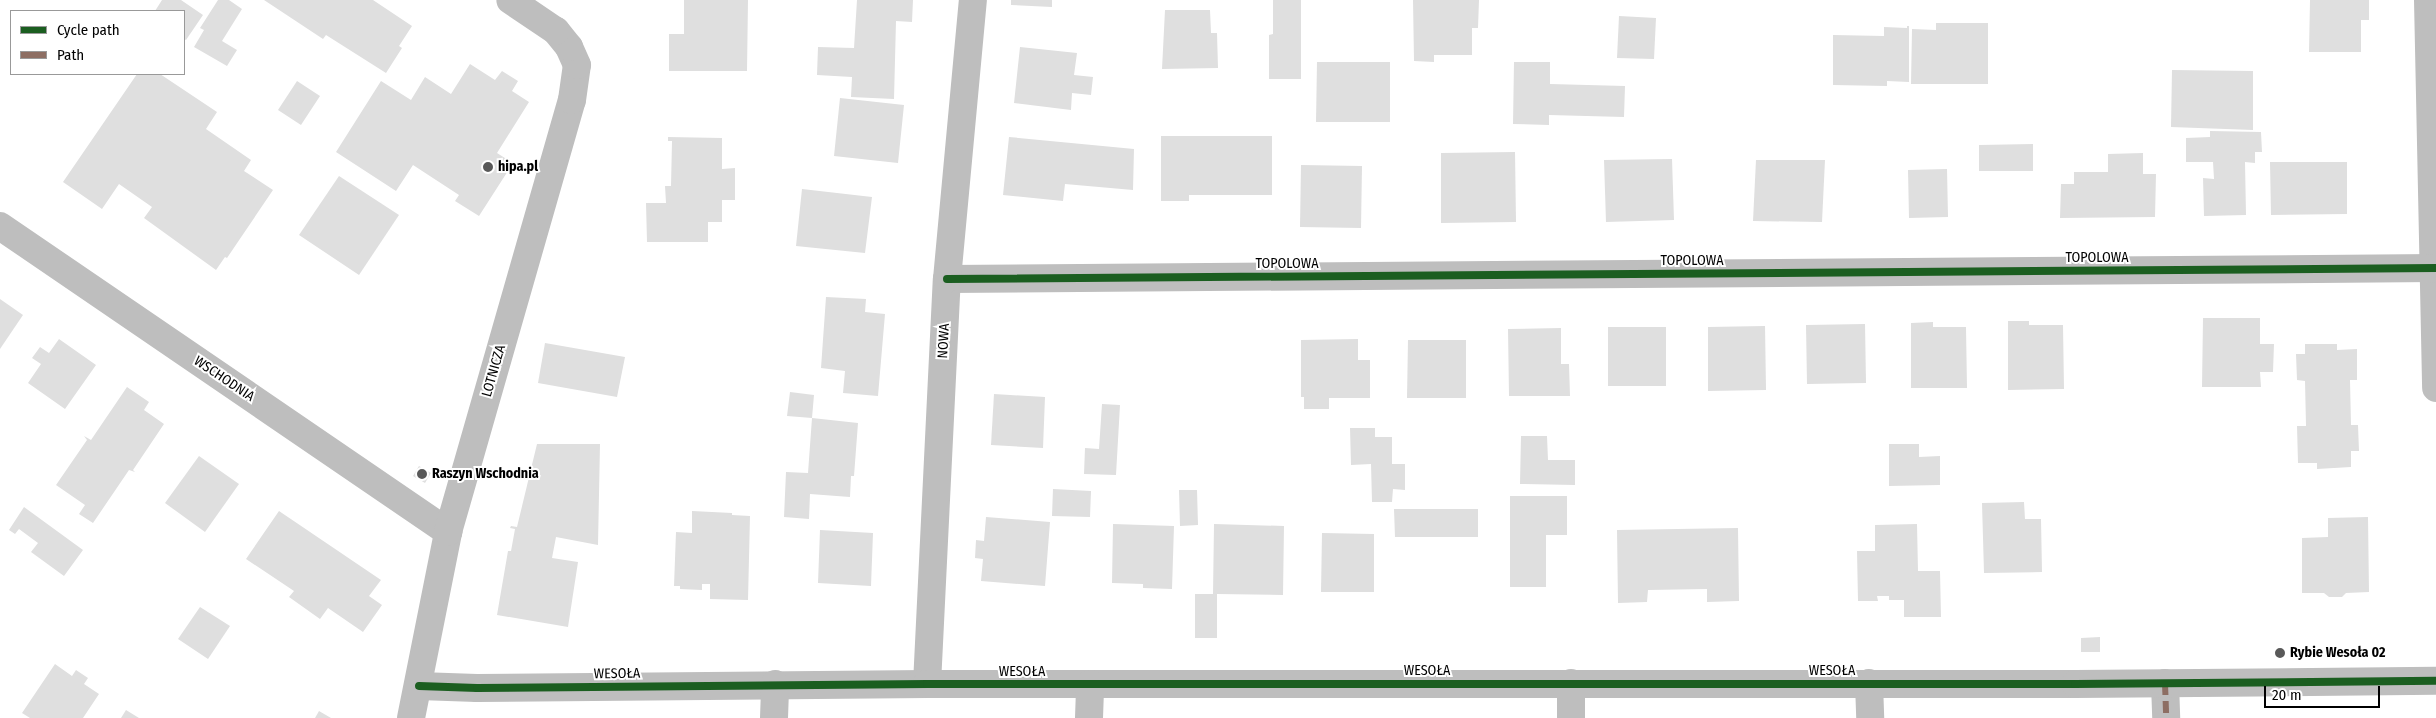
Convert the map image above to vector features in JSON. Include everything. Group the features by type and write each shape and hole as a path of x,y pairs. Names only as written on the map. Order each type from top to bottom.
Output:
{"street":[{"name":"LOTNICZA","path":"411,718 419,686 448,532 572,100 576,65 569,47 556,31 510,0"},
{"name":"NOWA","path":"927,684 947,279 973,0"},
{"path":"2428,0 2436,388"},
{"name":"WSCHODNIA","path":"0,226 448,532"},
{"name":"TOPOLOWA","path":"947,279 2435,268"},
{"name":"WESOŁA","path":"419,686 477,688 775,684 2165,683 2436,681"},
{"path":"1570,683 1571,718"},
{"path":"1869,683 1870,718"},
{"path":"2165,683 2166,718"},
{"path":"774,718 775,684"},
{"path":"1089,718 1090,684"}],"building":[{"path":"162,0 181,0 203,15 186,40 185,10 156,10"},
{"path":"218,0 229,0 242,9 222,41 237,50 227,66 194,47 204,30 200,28"},
{"path":"264,0 373,0 412,26 399,46 402,48 386,73 326,35 323,39"},
{"path":"684,0 748,0 747,71 669,71 669,34 684,34"},
{"path":"857,0 913,0 912,22 896,21 894,99 851,97 852,77 817,75 818,47 854,48"},
{"path":"1011,0 1052,0 1052,7 1011,5"},
{"path":"1273,0 1301,0 1301,79 1269,79 1269,35 1273,34"},
{"path":"1413,0 1479,0 1478,28 1472,28 1472,55 1434,55 1434,62 1414,61"},
{"path":"2310,0 2369,0 2369,20 2361,20 2361,52 2309,52"},
{"path":"1165,10 1210,10 1211,33 1217,33 1218,68 1162,69"},
{"path":"1619,16 1656,18 1654,59 1617,58"},
{"path":"1936,23 1988,23 1988,84 1911,84 1912,29 1936,30"},
{"path":"1909,26 1909,82 1887,81 1887,86 1833,85 1833,35 1884,36 1884,27 1907,28"},
{"path":"1020,47 1077,53 1074,75 1093,77 1091,95 1072,93 1071,110 1014,103"},
{"path":"1317,62 1390,62 1390,122 1316,122"},
{"path":"1514,62 1550,62 1550,84 1625,86 1624,117 1549,115 1549,125 1513,124"},
{"path":"470,64 495,80 502,71 518,81 512,91 529,102 497,153 513,163 479,216 455,201 459,195 413,165 396,191 336,152 381,81 411,100 425,77 451,94"},
{"path":"2172,70 2253,71 2253,130 2171,127"},
{"path":"136,75 162,75 217,112 206,129 251,160 244,171 273,190 227,258 225,257 216,270 144,218 152,207 119,184 102,209 63,182"},
{"path":"297,81 320,96 301,125 278,110"},
{"path":"840,98 904,105 898,163 834,156"},
{"path":"2210,131 2261,132 2262,152 2255,152 2255,163 2245,162 2246,215 2204,216 2203,178 2214,179 2213,162 2186,162 2186,138 2210,137"},
{"path":"1161,136 1272,136 1272,195 1189,195 1189,201 1161,201"},
{"path":"668,137 722,138 722,169 735,168 735,200 722,200 722,222 708,222 708,242 647,242 646,203 666,203 665,186 671,186 672,141 668,141"},
{"path":"1009,137 1134,149 1133,190 1065,184 1063,201 1003,195"},
{"path":"2033,144 2033,171 1979,171 1979,145"},
{"path":"1515,152 1516,222 1441,223 1441,153"},
{"path":"2143,153 2143,174 2156,174 2155,217 2060,218 2061,184 2074,184 2074,172 2108,172 2108,154"},
{"path":"1672,159 1674,220 1606,222 1604,160"},
{"path":"1756,160 1825,160 1822,222 1753,221"},
{"path":"2270,162 2347,162 2347,214 2271,215"},
{"path":"1301,165 1362,166 1361,228 1300,227"},
{"path":"1947,169 1948,217 1909,218 1908,170"},
{"path":"339,176 399,215 359,275 299,235"},
{"path":"802,189 872,197 865,253 796,246"},
{"path":"826,297 866,299 865,312 885,314 878,396 843,393 845,371 821,368"},
{"path":"0,299 23,315 0,349"},
{"path":"2203,318 2260,318 2260,344 2274,344 2273,372 2260,372 2261,387 2202,387"},
{"path":"2008,321 2029,321 2029,325 2063,325 2064,389 2008,390"},
{"path":"1933,322 1933,327 1966,327 1967,388 1911,388 1911,323"},
{"path":"1865,324 1866,383 1807,384 1806,325"},
{"path":"1765,326 1766,390 1708,391 1708,327"},
{"path":"1608,327 1666,327 1666,386 1608,386"},
{"path":"1561,328 1561,364 1569,364 1570,396 1509,396 1508,329"},
{"path":"59,339 96,365 65,409 28,383 41,364 32,358 40,347 49,353"},
{"path":"1358,339 1358,360 1370,360 1370,398 1329,398 1329,409 1304,409 1304,397 1301,397 1301,340"},
{"path":"1408,340 1466,340 1466,398 1407,398"},
{"path":"545,343 625,357 617,397 538,383"},
{"path":"2305,344 2337,344 2337,350 2357,349 2357,380 2350,380 2351,425 2358,425 2359,451 2351,451 2351,467 2317,469 2317,463 2298,463 2297,426 2306,426 2305,381 2297,380 2296,354 2305,354"},
{"path":"127,387 149,402 144,410 164,424 133,470 135,472 129,470 93,523 79,514 85,505 56,485 87,440 84,436 91,440"},
{"path":"790,392 814,395 812,418 787,416"},
{"path":"994,394 1045,397 1043,448 991,445"},
{"path":"1102,404 1120,405 1116,475 1084,474 1085,448 1099,449"},
{"path":"812,418 858,423 854,476 851,476 850,497 810,494 809,519 784,517 786,472 808,473"},
{"path":"1350,428 1375,428 1375,437 1392,437 1392,464 1405,464 1405,490 1393,489 1392,502 1372,502 1371,464 1351,465"},
{"path":"1521,436 1547,436 1548,460 1575,460 1575,485 1520,484"},
{"path":"537,444 600,444 598,545 556,537 552,558 578,562 568,627 497,615 508,551 511,551 515,529 510,528 511,526 517,527"},
{"path":"1889,444 1919,444 1919,457 1940,456 1940,485 1889,486"},
{"path":"199,456 239,484 205,532 165,503"},
{"name":"Raszyn Wschodnia","path":"419,466 431,473 425,483 413,476"},
{"path":"1053,489 1091,491 1090,517 1052,516"},
{"path":"1179,490 1197,490 1198,525 1180,526"},
{"path":"1510,496 1567,496 1567,535 1546,535 1546,587 1510,587"},
{"path":"2024,502 2025,519 2041,519 2042,572 1984,573 1982,503"},
{"path":"24,507 83,550 64,576 31,552 38,543 19,529 15,534 9,530"},
{"path":"1394,509 1478,509 1478,537 1395,537"},
{"path":"279,511 381,580 369,596 382,605 363,632 328,608 320,619 289,597 294,591 246,559"},
{"path":"692,511 750,516 748,600 710,599 710,584 702,584 702,590 680,589 680,586 674,586 676,532 692,533"},
{"path":"986,517 1050,522 1045,586 981,581 983,559 975,558 976,540 984,541"},
{"path":"2368,517 2369,592 2346,593 2342,597 2329,597 2324,593 2302,593 2302,538 2328,537 2328,518"},
{"path":"1113,524 1174,526 1172,589 1143,588 1143,584 1112,583"},
{"path":"1214,524 1284,526 1283,595 1217,594 1217,638 1195,638 1195,594 1213,594"},
{"path":"1917,524 1918,571 1940,571 1941,617 1904,617 1904,600 1889,600 1889,596 1877,596 1878,601 1858,601 1857,551 1875,551 1875,525"},
{"path":"1738,528 1739,601 1707,602 1707,589 1648,590 1647,602 1618,603 1617,530"},
{"path":"820,530 873,533 871,586 818,583"},
{"path":"1322,533 1374,534 1374,592 1321,592"},
{"path":"200,607 230,626 208,659 178,639"},
{"path":"2100,637 2100,652 2081,652 2081,638"},
{"path":"55,664 72,676 76,670 88,678 84,684 99,694 83,718 30,718 22,713"},
{"path":"126,710 139,718 121,718"},
{"path":"319,711 331,718 315,718"}],"marked path":[{"path":"2165,683 2166,718"}],"cycle path":[{"path":"947,279 2436,268"},
{"path":"419,686 477,688 927,684 2075,684 2436,681"}],"place":[{"name":"hipa.pl","path":"488,167"},
{"name":"Raszyn Wschodnia","path":"422,474"},
{"name":"Rybie Wesoła 02","path":"2280,653"}]}
